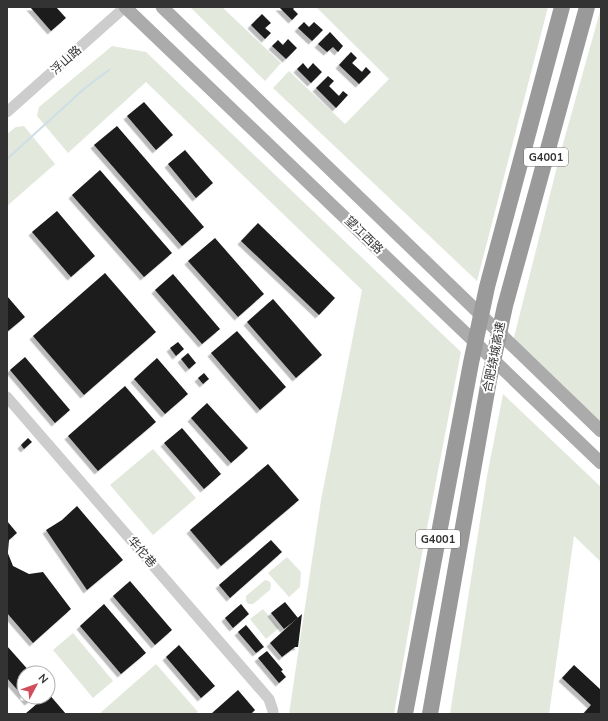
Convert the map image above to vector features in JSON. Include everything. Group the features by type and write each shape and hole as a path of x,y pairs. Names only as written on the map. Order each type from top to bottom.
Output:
{"highway":[{"name":"合肥绕城高速","path":"405,714 471,363 487,287 562,7"},
{"name":"合肥绕城高速","path":"430,714 489,380 504,306 587,7"}],"main road":[{"name":"望江西路","path":"125,7 601,463"},
{"name":"望江西路","path":"162,7 601,431"}],"street":[{"name":"浮山路","path":"7,112 125,7"},
{"name":"华佗巷","path":"7,397 248,674 269,699 273,712"}],"shaded area":[{"path":"190,7 222,7 281,63 265,81"},
{"path":"316,7 548,7 477,281 273,88 289,71 345,124 389,79"},
{"path":"601,8 601,431 512,345 561,151"},
{"path":"112,46 146,52 461,352 421,559 394,714 289,714 321,500 362,290 146,82 68,153 37,116 39,107"},
{"path":"24,126 55,164 7,206 7,134 16,127"},
{"path":"503,394 601,487 601,562 574,536 549,714 450,714 487,476"},
{"path":"153,449 196,498 153,535 110,485"},
{"path":"287,557 301,572 300,587 289,597 268,573"},
{"path":"265,580 269,581 271,584 270,590 253,604 248,604 246,601 246,596"},
{"path":"263,609 279,628 266,639 250,619"},
{"path":"73,633 113,681 93,698 53,650"},
{"path":"156,664 198,712 195,714 99,714"}],"building":[{"path":"30,7 56,7 66,18 51,31"},
{"path":"279,7 295,7 293,9 298,14 292,20"},
{"path":"262,14 271,23 265,28 271,33 265,39 251,25"},
{"path":"304,22 309,27 314,22 323,30 312,41 298,28"},
{"path":"330,32 343,46 338,52 333,47 327,52 318,44"},
{"path":"288,39 297,48 286,59 272,46 278,40 283,45"},
{"path":"351,52 357,58 352,63 362,72 366,67 371,72 359,84 339,65"},
{"path":"303,63 308,69 313,63 322,72 311,83 297,69"},
{"path":"328,76 334,81 329,86 339,96 343,91 348,95 336,108 316,88"},
{"path":"144,102 173,135 156,150 127,116"},
{"path":"117,126 204,227 182,246 94,145"},
{"path":"185,150 213,183 196,198 168,164"},
{"path":"100,170 172,253 144,277 72,195"},
{"path":"57,211 95,256 71,277 32,232"},
{"path":"258,223 335,298 319,315 241,241"},
{"path":"215,238 264,294 238,317 188,261"},
{"path":"105,273 156,332 84,395 33,336"},
{"path":"173,274 220,329 202,344 155,290"},
{"path":"7,296 25,317 7,332"},
{"path":"273,299 322,355 296,378 247,322"},
{"path":"237,331 286,387 260,410 211,353"},
{"path":"178,342 184,349 176,356 170,348"},
{"path":"188,353 196,363 189,369 181,359"},
{"path":"25,357 70,410 55,423 10,370"},
{"path":"157,358 188,394 165,414 134,379"},
{"path":"204,373 209,379 203,384 198,378"},
{"path":"125,386 156,422 98,471 68,436"},
{"path":"207,403 248,448 231,463 191,418"},
{"path":"182,428 221,474 204,489 164,443"},
{"path":"28,438 32,442 24,449 21,445"},
{"path":"268,464 299,500 221,566 190,530"},
{"path":"77,506 123,560 87,590 46,530 62,520"},
{"path":"7,521 17,533 9,540 8,551"},
{"path":"271,540 282,552 230,598 219,585"},
{"path":"7,551 13,566 29,574 43,572 71,609 33,643 7,613"},
{"path":"130,581 172,630 155,645 113,596"},
{"path":"285,602 298,618 284,629 271,613"},
{"path":"104,604 146,653 121,674 80,626"},
{"path":"241,604 249,614 233,628 225,618"},
{"path":"302,614 298,647 295,647 282,657 270,643"},
{"path":"246,625 264,647 256,653 238,632"},
{"path":"179,645 215,686 201,698 166,657"},
{"path":"7,646 24,665 16,665 16,688 7,678"},
{"path":"267,651 283,670 281,671 286,677 279,683 258,658"},
{"path":"574,665 601,690 601,714 583,714 591,705 562,678"},
{"path":"238,690 255,710 251,714 211,714"},
{"path":"56,702 66,714 25,714 36,705 56,705"}],"waterway":[{"path":"7,159 85,88 109,70"}]}
